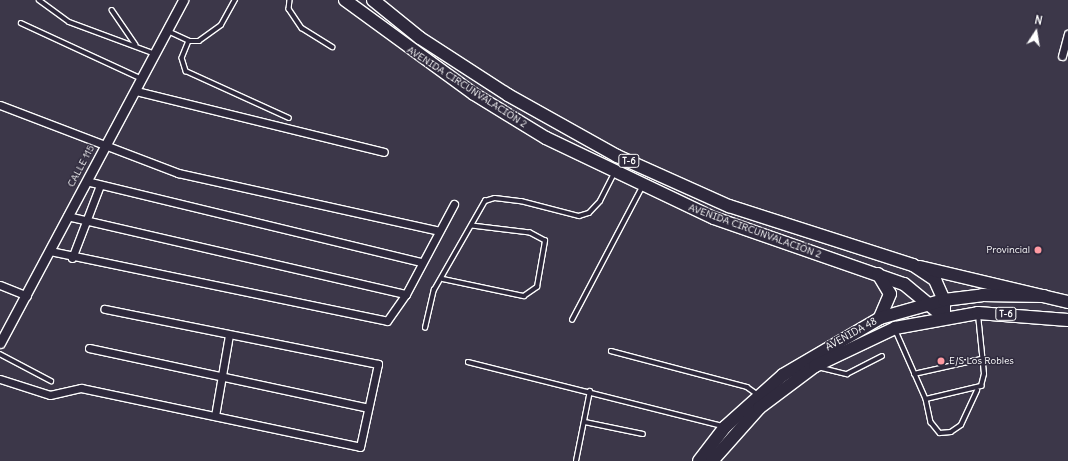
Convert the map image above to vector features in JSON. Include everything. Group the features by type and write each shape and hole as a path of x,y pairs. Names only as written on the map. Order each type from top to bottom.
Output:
{"highway":[{"name":"AVENIDA CIRCUNVALACIÓN 2","path":"345,0 474,94 614,173 642,187 714,218 877,273 904,284 944,317"},
{"name":"AVENIDA CIRCUNVALACIÓN 2","path":"373,0 420,38 508,95 617,156 729,206 913,265 935,280 944,300 944,317"},
{"path":"913,265 1044,296"},
{"path":"877,273 890,294 880,318"},
{"name":"AVENIDA 48","path":"699,461 725,427 758,395 830,345 880,318 926,303 944,300 982,296 1044,296"},
{"name":"T-6","path":"1044,296 1068,302"},
{"name":"T-6","path":"944,317 978,313 1068,320"},
{"name":"AVENIDA 48","path":"712,461 759,408 815,366 894,328 944,317"}],"street":[{"name":"CALLE 115","path":"0,343 105,145 142,80 183,0"},
{"path":"1062,56 1068,37"},
{"path":"136,91 384,152"},
{"path":"0,105 178,173 439,231"},
{"path":"86,181 421,262"},
{"path":"72,258 100,185"},
{"path":"50,251 72,258 387,321 406,294 421,262 454,204"},
{"path":"68,216 86,223 406,294"},
{"path":"0,285 26,296"},
{"path":"0,379 50,395 82,388 360,447 378,364 104,309"},
{"path":"215,416 229,335"},
{"path":"89,348 223,375 368,408"}],"lane":[{"path":"39,0 69,22 136,45 155,54"},
{"path":"167,30 188,41 199,41 221,25 235,0"},
{"path":"290,0 289,9 302,28 333,47"},
{"path":"112,10 136,45"},
{"path":"21,23 142,80"},
{"path":"188,41 182,58 186,71 289,118"},
{"path":"424,328 434,290 443,279 485,201 495,198 579,216 589,213 600,201 614,173"},
{"path":"572,320 642,187"},
{"path":"443,279 524,296 537,287 545,241 530,233 472,226"},
{"path":"894,328 926,399 931,422 940,433 951,432 961,426 984,374 981,359 978,313"},
{"path":"611,351 747,387 758,395"},
{"path":"0,354 51,381"},
{"path":"815,366 847,374 882,356"},
{"path":"914,374 981,359"},
{"path":"468,362 590,391 725,427"},
{"path":"926,399 976,390"},
{"path":"576,461 590,391"},
{"path":"585,422 643,434"}],"place":[{"name":"Provincial","path":"1038,250"},
{"name":"E/S Los Robles","path":"941,361"}]}
